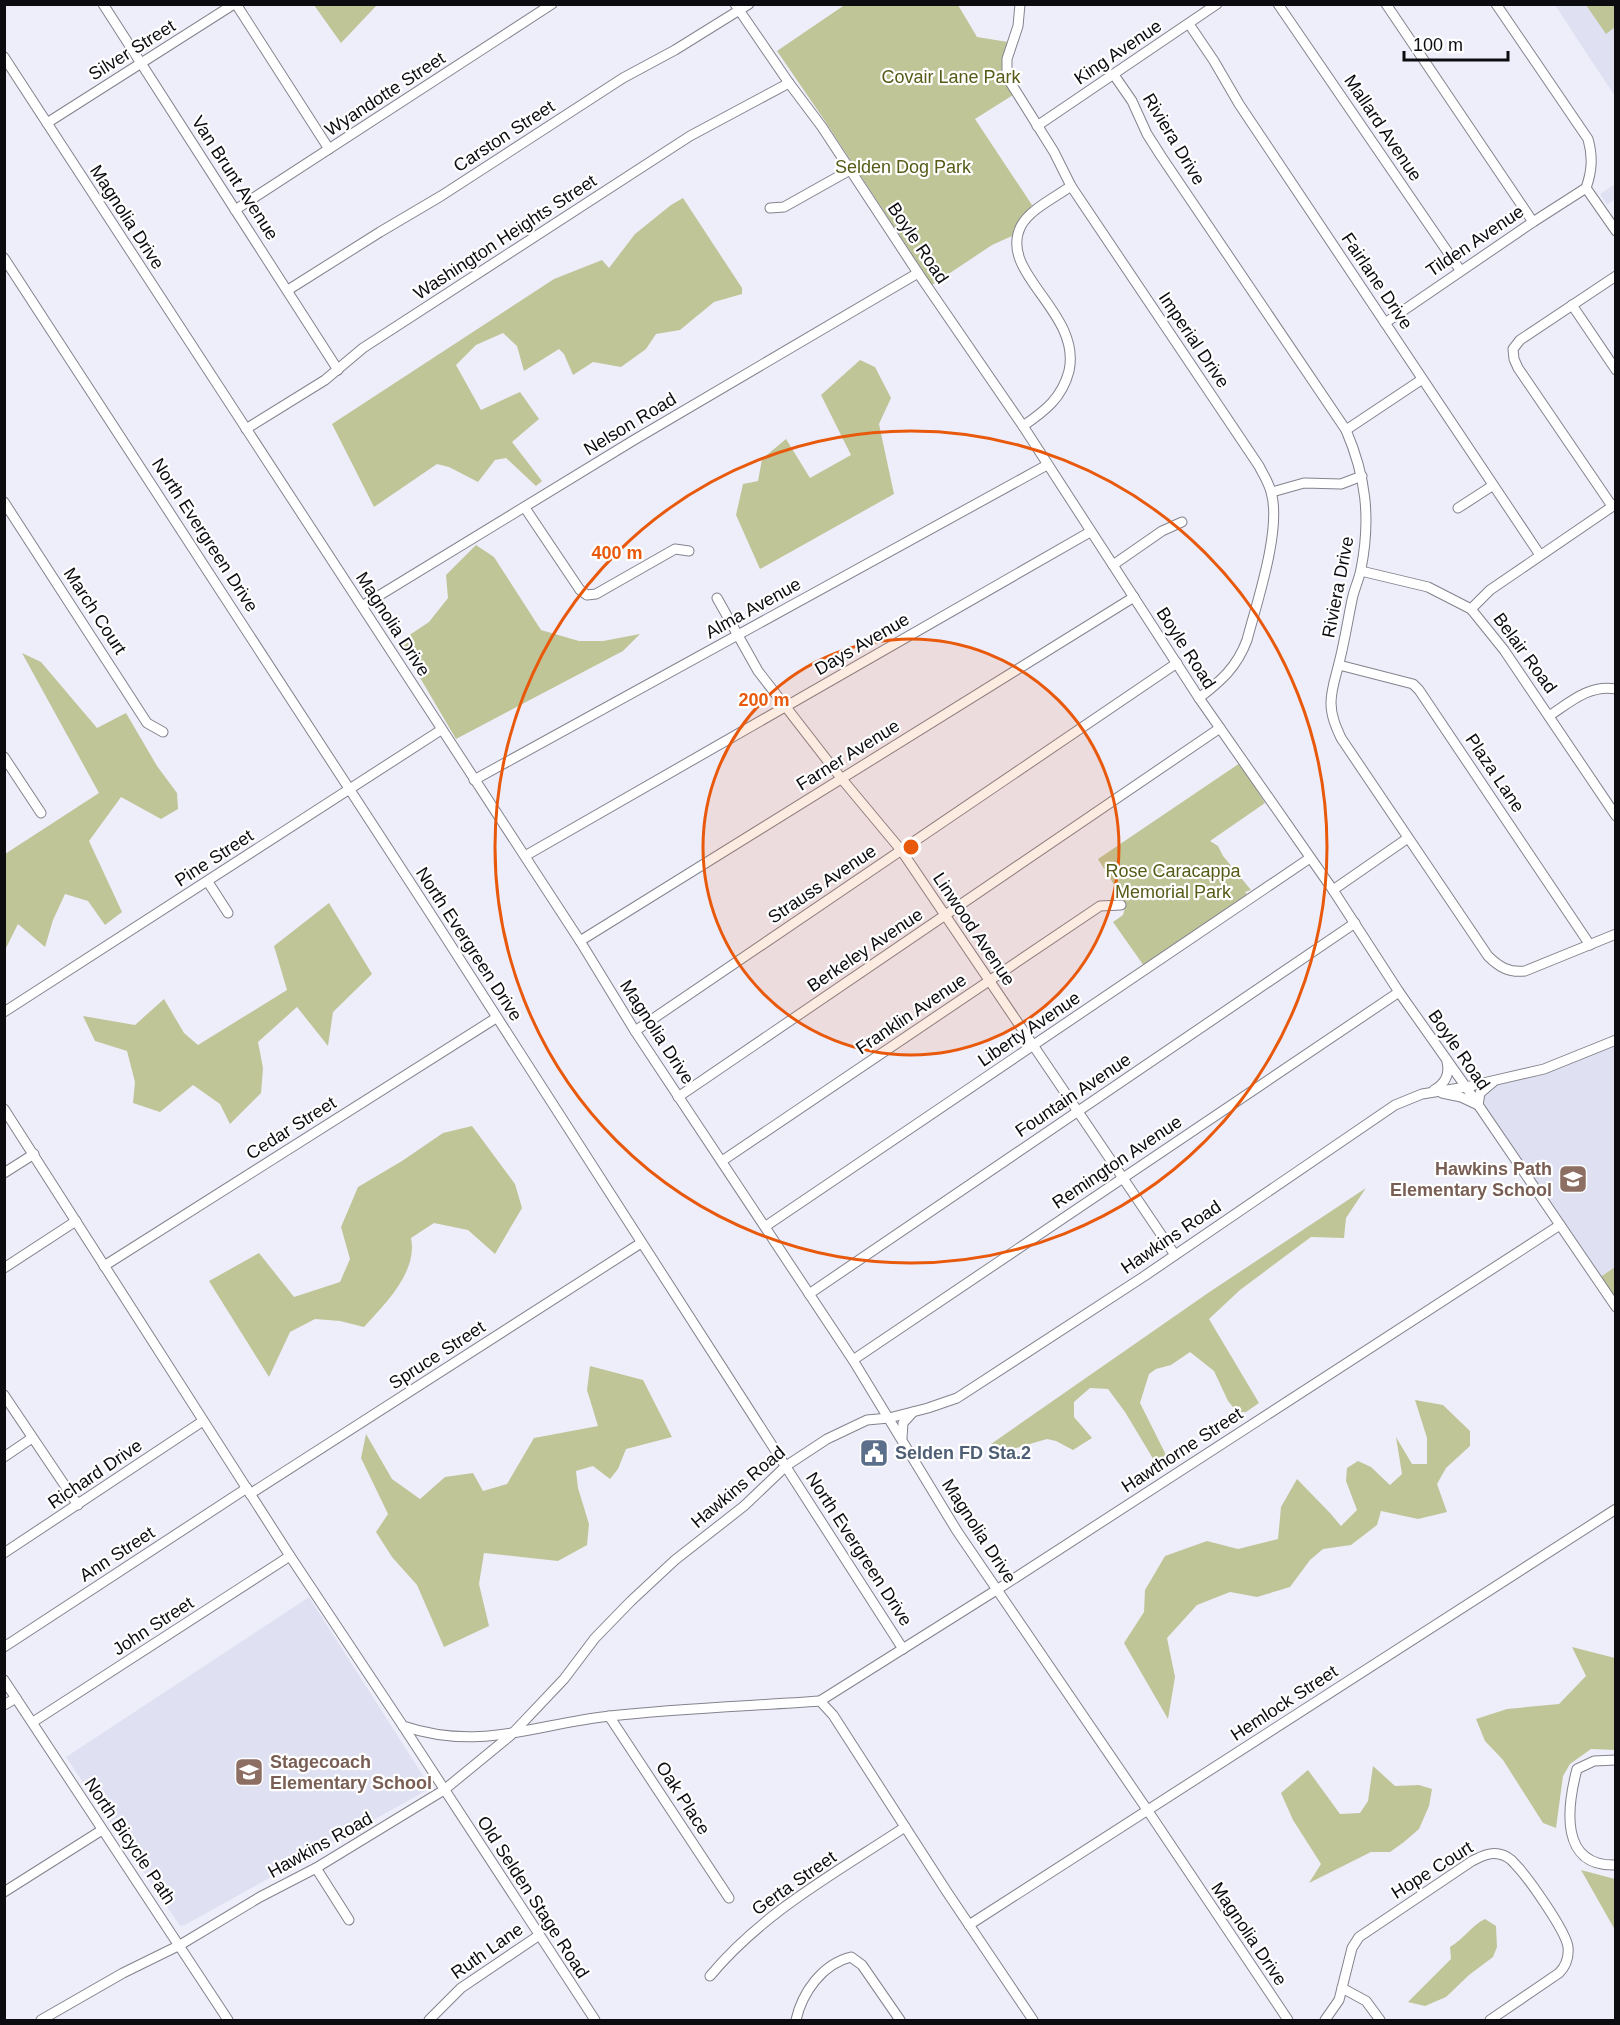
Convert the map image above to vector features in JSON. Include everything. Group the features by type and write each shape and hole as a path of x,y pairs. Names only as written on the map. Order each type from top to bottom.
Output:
{"street":[{"name":"Van Brunt Avenue","path":"103,4 339,370"},
{"name":"Silver Street","path":"47,123 235,4"},
{"path":"235,4 329,149"},
{"name":"Wyandotte Street","path":"235,210 552,4"},
{"name":"Carston Street","path":"288,290 450,191 623,78 737,8 749,4"},
{"name":"Imperial Drive","path":"1020,4 1018,26 1005,69 1010,86 1054,152 1071,186 1246,447 1272,492 1274,510 1269,552 1247,639 1233,669 1198,698"},
{"name":"King Avenue","path":"1037,126 1217,4"},
{"name":"Mallard Avenue","path":"1278,4 1460,270"},
{"path":"1386,4 1533,222"},
{"path":"1496,4 1588,139 1592,164 1586,188 1616,231"},
{"name":"Boyle Road","path":"737,8 822,127 1023,426 1198,698 1333,890 1399,992 1467,1087 1616,1307"},
{"name":"Fairlane Drive","path":"1189,24 1421,380 1540,555"},
{"name":"Magnolia Drive","path":"4,57 525,856 678,1097 766,1226 853,1360 957,1531 1288,2020"},
{"name":"Riviera Drive","path":"1114,75 1136,108 1147,134 1161,156 1346,430 1358,458 1366,517 1361,570 1352,597 1332,691 1331,706 1334,722 1341,738 1488,956 1502,968 1518,972 1525,971 1616,934"},
{"name":"Washington Heights Street","path":"246,429 339,370 363,348 690,136 789,83"},
{"path":"770,208 784,207 850,170"},
{"path":"1023,426 1045,411 1056,400 1065,386 1071,357 1069,342 1062,326 1022,266 1016,246 1017,234 1023,223 1034,212 1071,186"},
{"name":"Tilden Avenue","path":"1385,323 1460,270 1586,188"},
{"name":"North Evergreen Drive","path":"4,258 351,790 903,1649"},
{"name":"Nelson Road","path":"362,606 634,440 918,273"},
{"path":"1471,609 1490,590 1614,505 1518,368 1513,349 1520,340 1616,276"},
{"path":"1572,305 1616,370"},
{"path":"1346,430 1421,380"},
{"name":"Alma Avenue","path":"474,780 1047,465"},
{"path":"1272,492 1304,483 1341,484 1362,476"},
{"path":"1458,508 1492,486"},
{"name":"March Court","path":"4,502 147,723 163,732"},
{"path":"525,508 580,590 587,595 596,594 675,549 689,551"},
{"path":"1113,565 1162,531 1182,522"},
{"name":"Days Avenue","path":"525,856 1090,532"},
{"name":"Belair Road","path":"1361,570 1428,587 1471,609 1490,631 1550,716 1616,816"},
{"name":"Farner Avenue","path":"580,941 1134,597"},
{"name":"Linwood Avenue","path":"717,598 758,671 841,778 901,850 1175,1256"},
{"name":"Strauss Avenue","path":"635,1031 1176,663"},
{"name":"Plaza Lane","path":"1339,665 1413,684 1419,690 1590,945"},
{"path":"1550,716 1583,693 1600,687 1616,688"},
{"name":"Berkeley Avenue","path":"678,1097 1220,728"},
{"name":"Pine Street","path":"4,1012 441,730"},
{"path":"4,757 41,813"},
{"path":"1333,890 1408,838"},
{"name":"Liberty Avenue","path":"766,1226 1310,858"},
{"path":"208,882 228,913"},
{"name":"Franklin Avenue","path":"722,1161 1100,906 1121,905"},
{"name":"Fountain Avenue","path":"809,1294 1355,923"},
{"name":"Remington Avenue","path":"853,1360 1399,992"},
{"name":"Cedar Street","path":"104,1266 496,1018"},
{"name":"Hawkins Road","path":"41,2020 123,1973 180,1945 315,1868 444,1790 510,1735 564,1679 595,1638 675,1560 744,1506 786,1466 827,1439 867,1420 889,1418 957,1398 1175,1256 1395,1105 1431,1092 1467,1087 1544,1069 1616,1040"},
{"path":"1431,1092 1444,1082 1448,1074 1447,1060"},
{"path":"1431,1092 1461,1097 1478,1105 1480,1093 1496,1080"},
{"name":"Old Selden Stage Road","path":"4,1109 290,1556 595,2020"},
{"path":"4,1173 34,1154"},
{"path":"4,1268 76,1221"},
{"name":"Hawthorne Street","path":"820,1701 998,1589 1560,1225"},
{"name":"Spruce Street","path":"249,1491 641,1244"},
{"path":"4,1395 78,1505"},
{"path":"902,1440 903,1423 913,1412"},
{"name":"Richard Drive","path":"4,1553 203,1421"},
{"path":"4,1456 32,1438"},
{"name":"Ann Street","path":"4,1647 249,1491"},
{"name":"Hemlock Street","path":"969,1925 1616,1509"},
{"name":"John Street","path":"33,1722 290,1556"},
{"name":"North Bicycle Path","path":"4,1680 228,2020"},
{"path":"4,1705 16,1698"},
{"path":"403,1726 453,1737 510,1735 609,1716 820,1701 833,1715 1033,2020"},
{"name":"Oak Place","path":"609,1716 729,1898"},
{"path":"1616,1760 1594,1761 1577,1769 1572,1788 1571,1834 1575,1846 1588,1861 1616,1865"},
{"name":"Gerta Street","path":"710,1976 751,1934 780,1910 905,1827"},
{"path":"4,1892 102,1830"},
{"name":"Hope Court","path":"1325,2020 1339,2000 1352,1948 1359,1937 1472,1861 1486,1855 1498,1854 1512,1861 1521,1872 1562,1932 1568,1946 1566,1962 1559,1973 1490,2020"},
{"path":"315,1868 349,1920"},
{"name":"Ruth Lane","path":"429,2020 461,1988 538,1936"},
{"path":"796,2020 799,2007 812,1983 830,1968 851,1957 862,1965 900,2020"},
{"path":"1342,1988 1366,2001 1380,2020"}],"shaded area":[{"path":"1555,5 1615,5 1615,96 1587,54"},
{"path":"1615,184 1615,199 1607,205 1600,194"},
{"name":"Hawkins Path Elementary School","path":"1615,1041 1615,1267 1599,1278 1471,1090"},
{"name":"Stagecoach Elementary School","path":"309,1597 431,1788 180,1926 66,1757"}],"green space":[{"name":"Covair Lane Park","path":"846,4 958,5 977,37 1008,42 1002,70 1005,82 1013,95 975,119 1032,205 1012,236 992,245 932,285 777,51"},
{"path":"314,5 377,5 341,43"},
{"path":"1586,5 1615,5 1615,27 1606,34"},
{"path":"683,198 742,288 742,294 714,302 680,330 656,334 646,349 621,367 593,362 573,375 564,354 559,349 524,371 517,346 503,333 476,345 456,365 481,410 520,392 539,419 512,442 542,481 536,486 506,458 495,460 478,482 449,467 437,464 374,507 332,424 554,279 602,260 609,268 635,234"},
{"path":"860,360 875,367 891,398 879,424 894,494 760,569 736,515 743,484 758,481 762,459 786,439 810,478 851,455 821,395"},
{"path":"476,545 494,557 541,630 579,641 603,641 640,634 623,651 456,739 399,642 429,622 448,598 446,575"},
{"path":"22,653 41,662 97,728 126,713 157,766 177,793 178,809 161,819 121,797 89,841 122,912 105,925 88,901 65,894 53,920 45,947 18,924 5,950 5,854 99,793"},
{"name":"Rose Caracappa Memorial Park","path":"1240,763 1265,803 1210,841 1218,846 1223,856 1251,890 1245,892 1247,894 1144,966 1113,922 1123,915 1126,904 1098,859"},
{"path":"329,903 372,974 333,1012 328,1046 297,1007 258,1042 263,1068 261,1093 230,1124 220,1104 193,1085 160,1112 133,1103 135,1082 127,1051 95,1041 83,1016 135,1025 164,999 184,1033 198,1045 287,990 274,946"},
{"path":"472,1126 515,1184 522,1208 495,1254 468,1230 434,1223 411,1238 412,1251 405,1275 390,1298 364,1327 340,1321 315,1319 290,1332 269,1377 209,1281 259,1253 294,1297 340,1282 350,1259 341,1227 358,1187 443,1133"},
{"path":"1366,1188 1346,1218 1344,1238 1311,1237 1240,1290 1209,1319 1259,1403 1246,1412 1237,1412 1228,1401 1214,1371 1190,1352 1171,1365 1156,1369 1149,1374 1140,1403 1169,1461 1155,1462 1125,1412 1108,1389 1090,1388 1074,1402 1074,1417 1092,1438 1073,1450 1047,1439 1013,1449 991,1444 1208,1293"},
{"path":"1615,1267 1615,1302 1599,1278"},
{"path":"590,1366 643,1380 672,1437 626,1449 618,1469 610,1479 593,1466 576,1471 578,1488 589,1524 587,1545 558,1561 484,1553 479,1584 489,1626 444,1647 417,1585 392,1557 376,1532 388,1514 361,1458 366,1434 392,1479 420,1499 445,1477 473,1473 483,1491 507,1484 534,1438 598,1426 587,1390"},
{"path":"1415,1400 1443,1405 1470,1431 1470,1446 1446,1468 1437,1484 1447,1512 1418,1519 1381,1511 1377,1525 1351,1545 1323,1549 1310,1560 1290,1587 1257,1597 1230,1592 1197,1605 1167,1638 1175,1677 1168,1719 1124,1643 1144,1612 1145,1590 1165,1556 1207,1541 1238,1549 1278,1539 1281,1507 1297,1479 1341,1526 1357,1510 1346,1481 1347,1468 1358,1461 1371,1467 1390,1485 1402,1474 1396,1437 1412,1464 1427,1464 1427,1438"},
{"path":"1572,1647 1615,1658 1615,1750 1591,1749 1570,1764 1563,1776 1556,1828 1543,1823 1503,1760 1485,1741 1476,1719 1507,1709 1559,1704 1586,1676"},
{"path":"1373,1766 1395,1786 1419,1785 1432,1789 1429,1806 1419,1829 1390,1852 1371,1852 1309,1883 1321,1864 1293,1820 1281,1793 1308,1770 1340,1814 1360,1813 1368,1801"},
{"path":"1581,1870 1615,1879 1615,1930"},
{"path":"1485,1919 1496,1926 1497,1947 1493,1957 1469,1975 1446,1997 1425,2006 1408,2002 1451,1959 1450,1947"}],"place":[{"name":"Hawkins Path Elementary School","path":"1573,1179"},
{"name":"Selden FD Sta.2","path":"874,1453"},
{"name":"Stagecoach Elementary School","path":"249,1772"}],"park label":[{"name":"Selden Dog Park","path":"903,167"}]}
